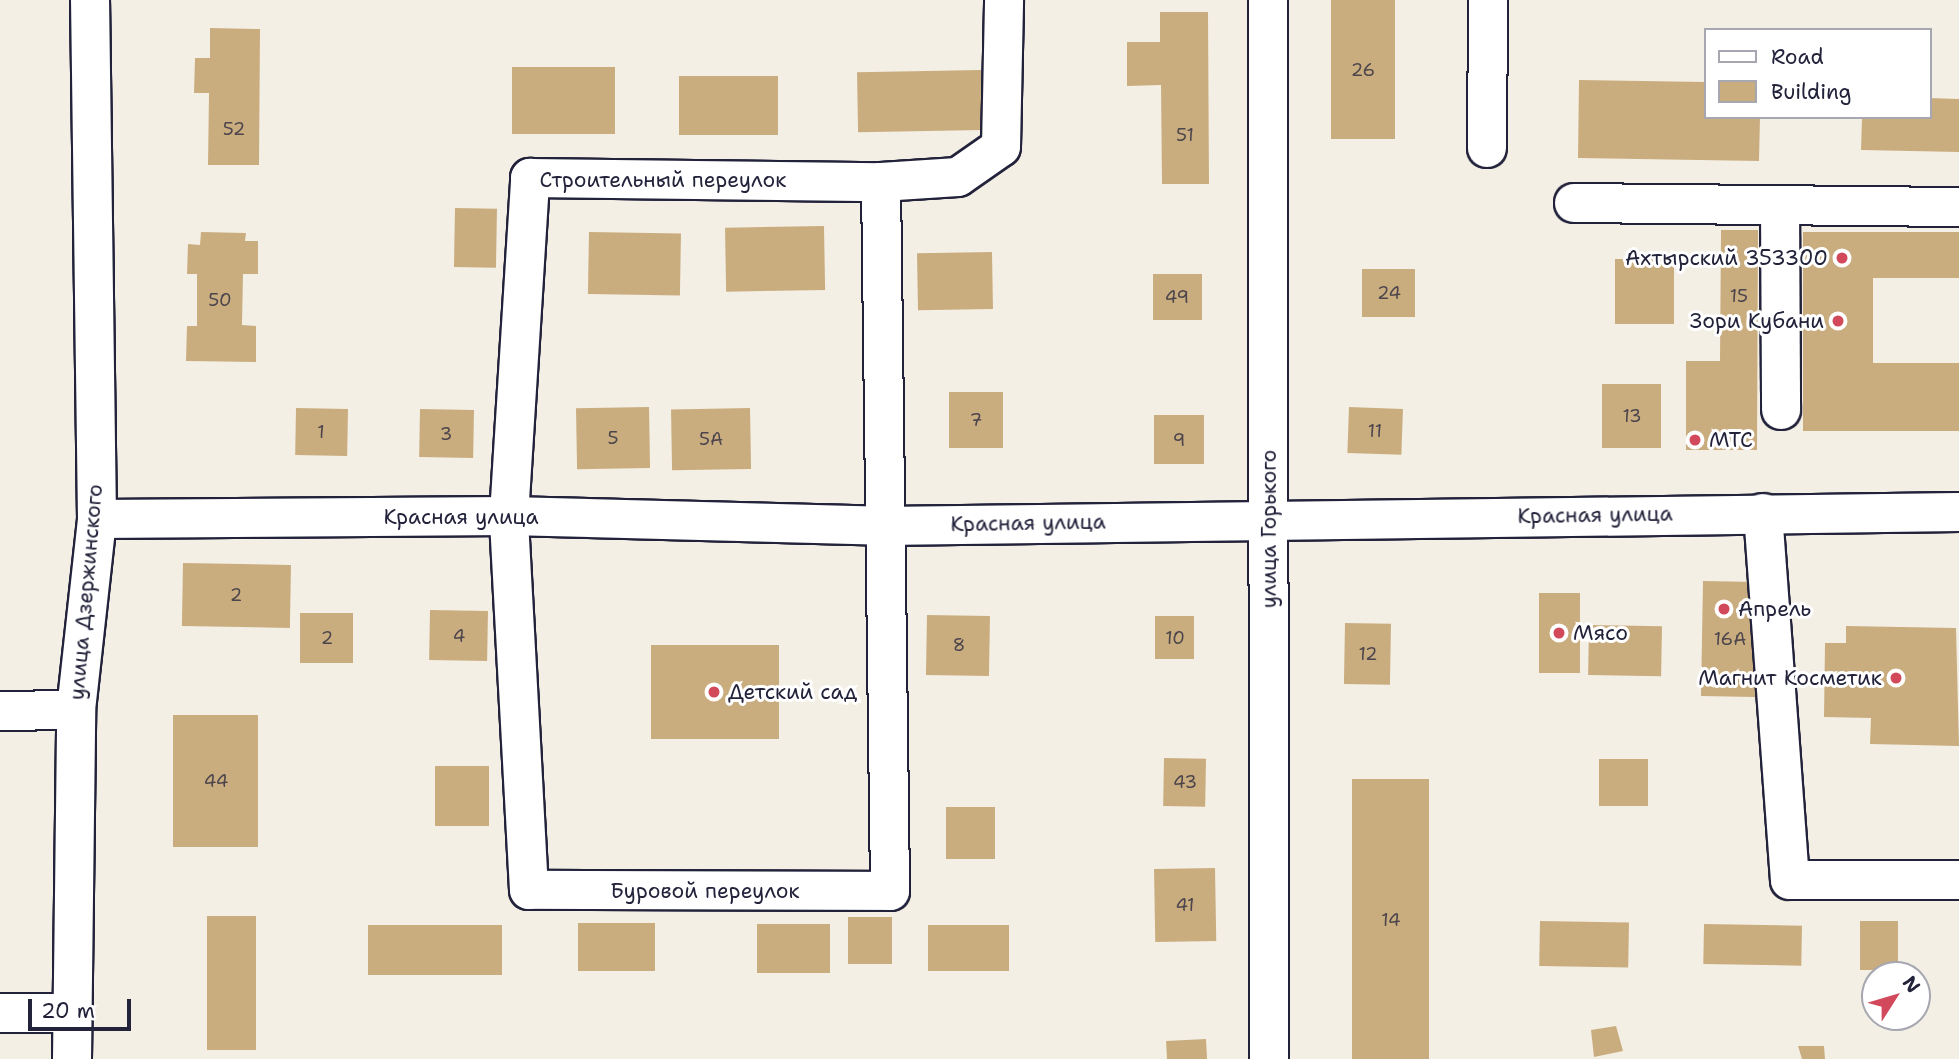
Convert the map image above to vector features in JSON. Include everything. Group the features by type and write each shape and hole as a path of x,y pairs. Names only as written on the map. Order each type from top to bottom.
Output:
{"street":[{"name":"улица Дзержинского","path":"72,1059 76,710 97,519 90,0"},
{"name":"Строительный переулок","path":"509,516 530,177 881,182 958,177 1001,147 1004,0"},
{"name":"улица Горького","path":"1268,0 1269,1059"},
{"path":"1487,148 1488,0"},
{"path":"881,182 882,526"},
{"path":"1574,202 1959,207"},
{"path":"1780,205 1781,410"},
{"name":"Красная улица","path":"97,519 509,516 882,526 1270,518 1959,512"},
{"path":"1763,513 1790,880 1959,880"},
{"name":"Буровой переулок","path":"509,516 529,890 890,891 882,526"},
{"path":"0,711 76,710"},
{"path":"0,1013 72,1013"}],"building":[{"path":"1331,0 1395,0 1395,139 1331,139"},
{"path":"1160,12 1208,12 1209,184 1162,184 1161,85 1127,86 1127,42 1160,42"},
{"path":"210,28 260,29 259,165 208,165 209,93 194,93 195,58 210,58"},
{"path":"512,67 615,67 615,134 512,134"},
{"path":"981,70 982,130 858,132 857,72"},
{"path":"679,76 778,76 778,135 679,135"},
{"path":"1579,80 1703,82 1703,119 1760,119 1759,161 1578,158"},
{"path":"1931,98 1959,99 1959,152 1861,150 1862,119 1931,119"},
{"path":"455,208 497,209 496,268 454,267"},
{"path":"824,226 825,290 726,292 725,228"},
{"path":"1721,230 1758,230 1757,450 1686,450 1686,361 1720,361"},
{"path":"201,232 246,233 245,241 258,241 258,274 243,274 242,325 256,326 256,362 186,361 187,326 197,326 197,274 187,274 188,244 200,245"},
{"path":"589,232 681,234 680,296 588,294"},
{"name":"Зори Кубани","path":"1803,232 1959,232 1959,278 1873,278 1873,363 1959,363 1959,431 1803,431"},
{"path":"992,252 993,309 918,310 917,253"},
{"path":"1615,259 1674,259 1674,324 1615,324"},
{"path":"1362,269 1415,269 1415,317 1362,317"},
{"path":"1153,274 1202,274 1202,320 1153,320"},
{"path":"1602,384 1661,384 1661,448 1602,448"},
{"path":"949,392 1003,392 1003,448 949,448"},
{"path":"649,407 650,468 577,469 576,408"},
{"path":"1349,407 1403,409 1401,455 1347,453"},
{"path":"296,408 348,409 347,456 295,455"},
{"path":"750,408 751,469 672,470 671,409"},
{"path":"420,409 474,410 473,458 419,457"},
{"path":"1154,415 1204,415 1204,464 1154,464"},
{"path":"183,563 291,565 290,628 182,626"},
{"path":"1703,581 1757,582 1755,697 1701,696"},
{"name":"Мясо","path":"1539,593 1580,593 1580,673 1539,673"},
{"path":"430,610 488,611 487,661 429,660"},
{"path":"300,613 353,613 353,663 300,663"},
{"path":"927,615 990,616 989,676 926,675"},
{"path":"1155,616 1194,616 1194,659 1155,659"},
{"path":"1345,623 1391,624 1390,685 1344,684"},
{"path":"1589,625 1662,626 1661,676 1588,675"},
{"path":"1846,626 1956,628 1959,746 1870,744 1871,718 1824,717 1825,643 1846,643"},
{"name":"Детский сад","path":"651,645 779,645 779,739 651,739"},
{"path":"173,715 258,715 258,847 173,847"},
{"path":"1164,758 1206,759 1205,807 1163,806"},
{"path":"1599,759 1648,759 1648,806 1599,806"},
{"path":"435,766 489,766 489,826 435,826"},
{"path":"1352,779 1429,779 1429,1059 1352,1059"},
{"path":"946,807 995,807 995,859 946,859"},
{"path":"1215,868 1216,941 1155,942 1154,869"},
{"path":"207,916 256,916 256,1050 207,1050"},
{"path":"848,917 892,917 892,964 848,964"},
{"path":"1540,921 1629,923 1628,968 1539,966"},
{"path":"1860,921 1898,921 1898,961 1861,961 1861,970"},
{"path":"578,923 655,923 655,971 578,971"},
{"path":"757,924 830,924 830,973 757,973"},
{"path":"1704,924 1802,926 1801,966 1703,964"},
{"path":"368,925 502,925 502,975 368,975"},
{"path":"928,925 1009,925 1009,971 928,971"},
{"path":"1616,1026 1623,1051 1594,1057 1591,1030"},
{"path":"1206,1039 1207,1059 1167,1059 1166,1041"},
{"path":"1798,1046 1824,1046 1825,1059 1802,1059"}],"place":[{"name":"Ахтырский 353300","path":"1842,258"},
{"name":"Зори Кубани","path":"1838,321"},
{"name":"МТС","path":"1695,440"},
{"name":"Апрель","path":"1724,609"},
{"name":"Мясо","path":"1559,633"},
{"name":"Магнит Косметик","path":"1896,678"},
{"name":"Детский сад","path":"714,692"}]}
